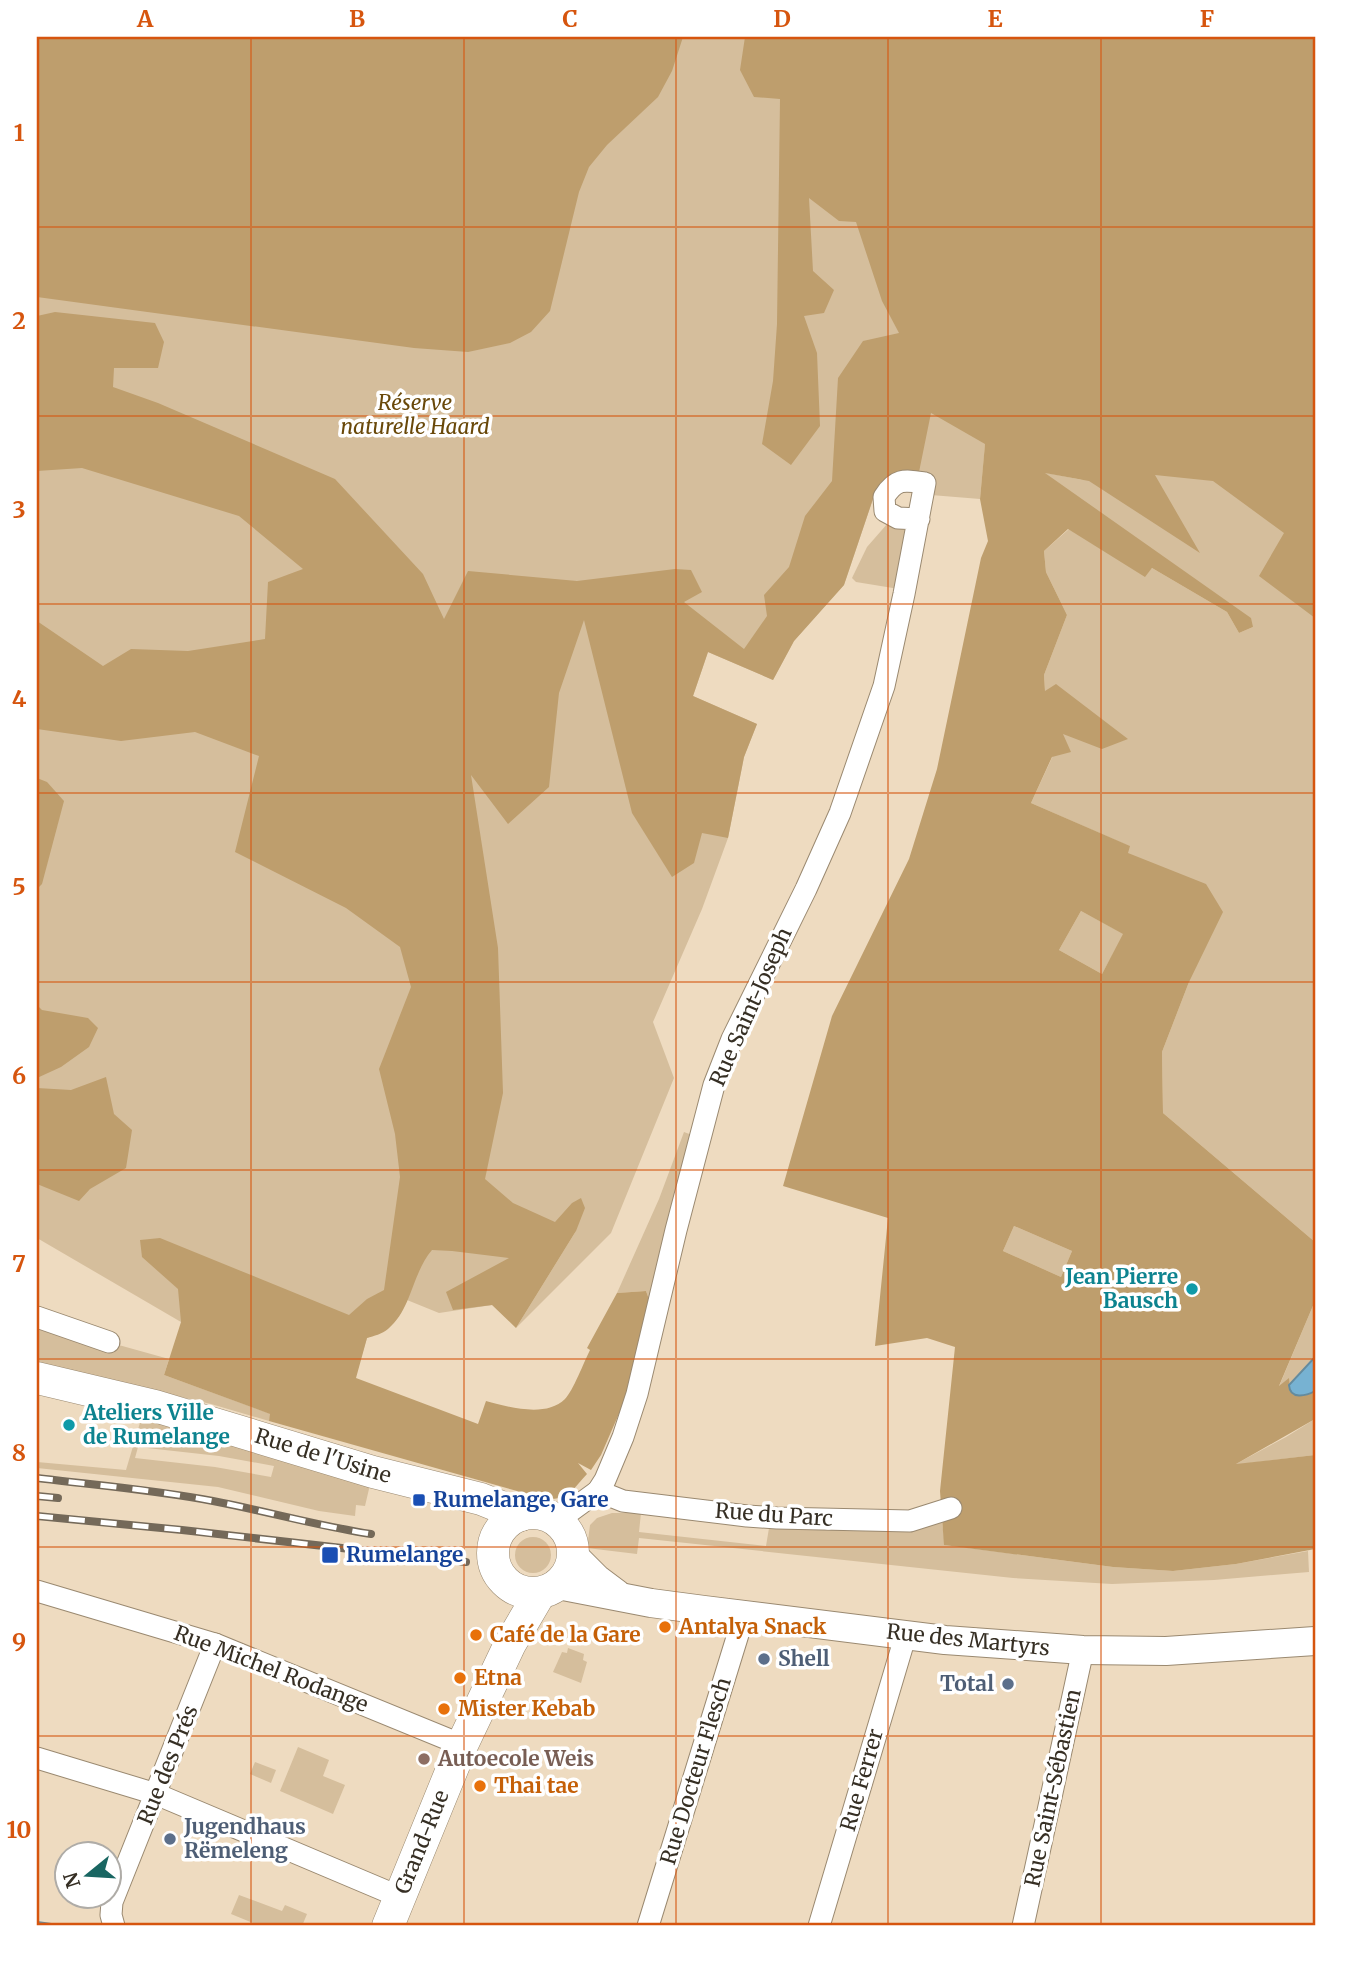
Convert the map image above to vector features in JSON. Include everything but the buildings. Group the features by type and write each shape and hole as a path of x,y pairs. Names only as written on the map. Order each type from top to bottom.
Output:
{"main road":[{"name":"Rue de l'Usine","path":"37,1378 155,1406 373,1472 481,1499 521,1515"},
{"path":"447,1490 474,1512 493,1546 494,1563 502,1579 513,1588 526,1593 549,1589 569,1572 573,1555 566,1530 557,1521 533,1513 521,1515 508,1522 499,1532 493,1546"},
{"name":"Rue des Martyrs","path":"573,1555 597,1579 622,1597"},
{"name":"Grand-Rue","path":"502,1579 510,1615 510,1644"},
{"name":"Rue des Martyrs","path":"549,1589 945,1640 1083,1650 1166,1651 1315,1641"},
{"name":"Grand-Rue","path":"388,1926 462,1745 510,1644 549,1589"}],"street":[{"path":"905,480 925,483 919,519 898,518 886,511 884,497 892,485 905,480"},
{"name":"Rue Saint-Joseph","path":"557,1521 598,1490 624,1437 714,1085 732,1039 840,813 884,687 919,519"},
{"path":"37,1317 108,1342"},
{"name":"Rue du Parc","path":"598,1490 623,1501 777,1518 910,1521 951,1508"},
{"name":"Rue Michel Rodange","path":"37,1591 215,1644 462,1745"},
{"name":"Rue Docteur Flesch","path":"648,1926 744,1615"},
{"name":"Rue Ferrer","path":"819,1926 906,1634"},
{"name":"Rue des Prés","path":"114,1926 112,1902 215,1644"},
{"name":"Rue Saint-Sébastien","path":"1023,1926 1083,1650"},
{"path":"37,1758 156,1794 400,1897"}],"green space":[{"name":"Réserve naturelle Haard","path":"37,37 1315,37 1315,1242 1163,1113 1162,1052 1189,982 1127,853 1129,846 1031,803 1063,734 1045,692 1044,675 1067,615 1046,572 1044,551 1069,529 1145,576 1152,568 1227,612 1239,633 1253,627 1042,472 1083,480 985,445 980,499 931,495 919,472 877,487 844,585 794,641 773,680 708,652 693,696 757,724 744,757 728,838 702,909 653,1022 674,1078 611,1233 516,1328 576,1231 492,1305 439,1313 407,1300 392,1324 367,1338 355,1378 181,1322 37,1238"},
{"path":"888,523 907,527 899,589 856,582 852,578 867,547"},
{"path":"1081,911 1124,934 1102,974 1059,950"},
{"path":"684,1132 692,1135 650,1302 646,1291 617,1293 659,1199"},
{"path":"1014,1226 1072,1251 1061,1277 1003,1251"},
{"path":"1315,1301 1315,1357 1289,1385 1289,1379 1278,1389"},
{"path":"37,1317 108,1342 169,1359 164,1375 271,1414 269,1421 211,1404 37,1363"},
{"path":"142,1416 373,1472 365,1506 356,1505 355,1516 319,1511 218,1487 37,1468 37,1462 126,1470","holes":["138,1447 219,1456 274,1466 271,1477 215,1467 135,1458"]},
{"path":"1315,1419 1315,1455 1234,1465 1286,1437"},
{"path":"612,1513 641,1513 639,1532 766,1546 769,1528 912,1529 942,1522 945,1545 1113,1567 1173,1571 1236,1564 1308,1551 1309,1572 1214,1580 1112,1584 1013,1578 639,1538 637,1554 587,1548 590,1525 597,1518"},
{"path":"533,1537 546,1542 551,1555 546,1568 533,1573 520,1568 515,1555 520,1542"},
{"path":"568,1648 584,1654 583,1660 587,1662 581,1683 553,1672 562,1652 567,1653"},
{"path":"298,1747 329,1760 323,1776 345,1785 333,1814 280,1791"},
{"path":"255,1762 276,1770 271,1783 250,1774"},
{"path":"239,1895 282,1911 285,1905 307,1914 302,1926 260,1926 231,1914"}],"shaded area":[{"path":"37,37 683,37 672,71 658,97 607,145 589,167 579,192 550,311 531,332 510,343 468,352 414,348 37,297"},
{"path":"745,37 1315,37 1315,618 1259,576 1284,533 1213,481 1155,475 1200,553 1089,481 1045,473 1251,618 1253,627 1239,633 1227,612 1152,568 1145,577 1068,529 1044,551 1046,572 1067,615 1044,675 1045,691 1056,684 1128,739 1102,749 1063,734 1071,752 1052,757 1031,803 1130,846 1128,853 1206,884 1223,912 1189,982 1162,1052 1163,1113 1315,1242 1315,1301 1279,1386 1289,1378 1291,1390 1296,1395 1315,1391 1315,1419 1236,1464 1315,1455 1315,1549 1236,1564 1173,1571 1113,1567 944,1545 940,1491 955,1347 927,1338 875,1346 888,1218 783,1186 832,1016 909,859 937,769 981,558 988,541 980,499 985,444 931,413 919,472 877,487 844,585 794,641 773,680 708,652 693,696 757,724 744,757 728,838 702,833 694,863 672,877 632,813 584,620 559,693 549,787 508,824 471,775 498,948 503,1093 485,1179 513,1203 555,1222 572,1203 581,1198 585,1208 576,1231 516,1328 492,1305 453,1310 446,1292 509,1258 432,1250 425,1259 396,1321 383,1332 367,1338 356,1378 478,1424 486,1401 527,1409 548,1408 565,1399 571,1390 590,1350 587,1348 617,1293 646,1291 650,1302 628,1393 601,1455 591,1470 578,1463 587,1474 573,1490 563,1497 542,1498 269,1421 270,1414 164,1375 181,1322 178,1289 142,1257 140,1240 160,1238 349,1315 367,1299 384,1290 400,1177 395,1134 379,1069 411,987 400,947 346,908 235,852 259,756 195,732 121,741 37,729 37,621 103,666 131,649 188,651 265,639 268,582 303,569 239,516 82,468 37,471 37,316 55,312 155,323 164,342 158,368 114,368 113,387 158,403 335,479 423,574 444,619 468,571 577,581 675,569 691,570 702,592 684,602 744,649 767,616 764,595 789,567 805,516 832,481 838,378 863,341 899,333 882,301 856,222 839,221 809,198 813,271 834,290 824,313 804,316 817,353 820,426 791,465 762,444 773,381 777,324 780,99 754,97 740,70","holes":["1081,911 1123,934 1102,974 1059,950","1014,1226 1072,1251 1061,1277 1003,1251"]},
{"path":"37,778 47,782 64,801 42,884 37,889"},
{"path":"37,1005 42,1010 88,1018 98,1028 89,1047 61,1067 37,1078"},
{"path":"106,1077 114,1114 132,1130 126,1168 90,1189 79,1201 37,1184 37,1088 71,1090"}],"water":[{"path":"1315,1357 1315,1391 1295,1395 1289,1385"}],"waterway":[{"path":"37,1924 51,1926"}],"railway":[{"path":"37,1478 191,1497 371,1534"},
{"path":"37,1496 58,1498"},
{"path":"37,1516 466,1562"}],"place":[{"name":"Jean Pierre Bausch","path":"1192,1289"},
{"name":"Ateliers Ville de Rumelange","path":"69,1425"},
{"name":"Rumelange, Gare","path":"419,1500"},
{"name":"Rumelange","path":"330,1555"},
{"name":"Antalya Snack","path":"665,1627"},
{"name":"Café de la Gare","path":"476,1635"},
{"name":"Shell","path":"764,1659"},
{"name":"Etna","path":"460,1678"},
{"name":"Total","path":"1008,1684"},
{"name":"Mister Kebab","path":"444,1709"},
{"name":"Autoecole Weis","path":"424,1759"},
{"name":"Thai tae","path":"480,1786"},
{"name":"Jugendhaus Rëmeleng","path":"170,1839"}]}
